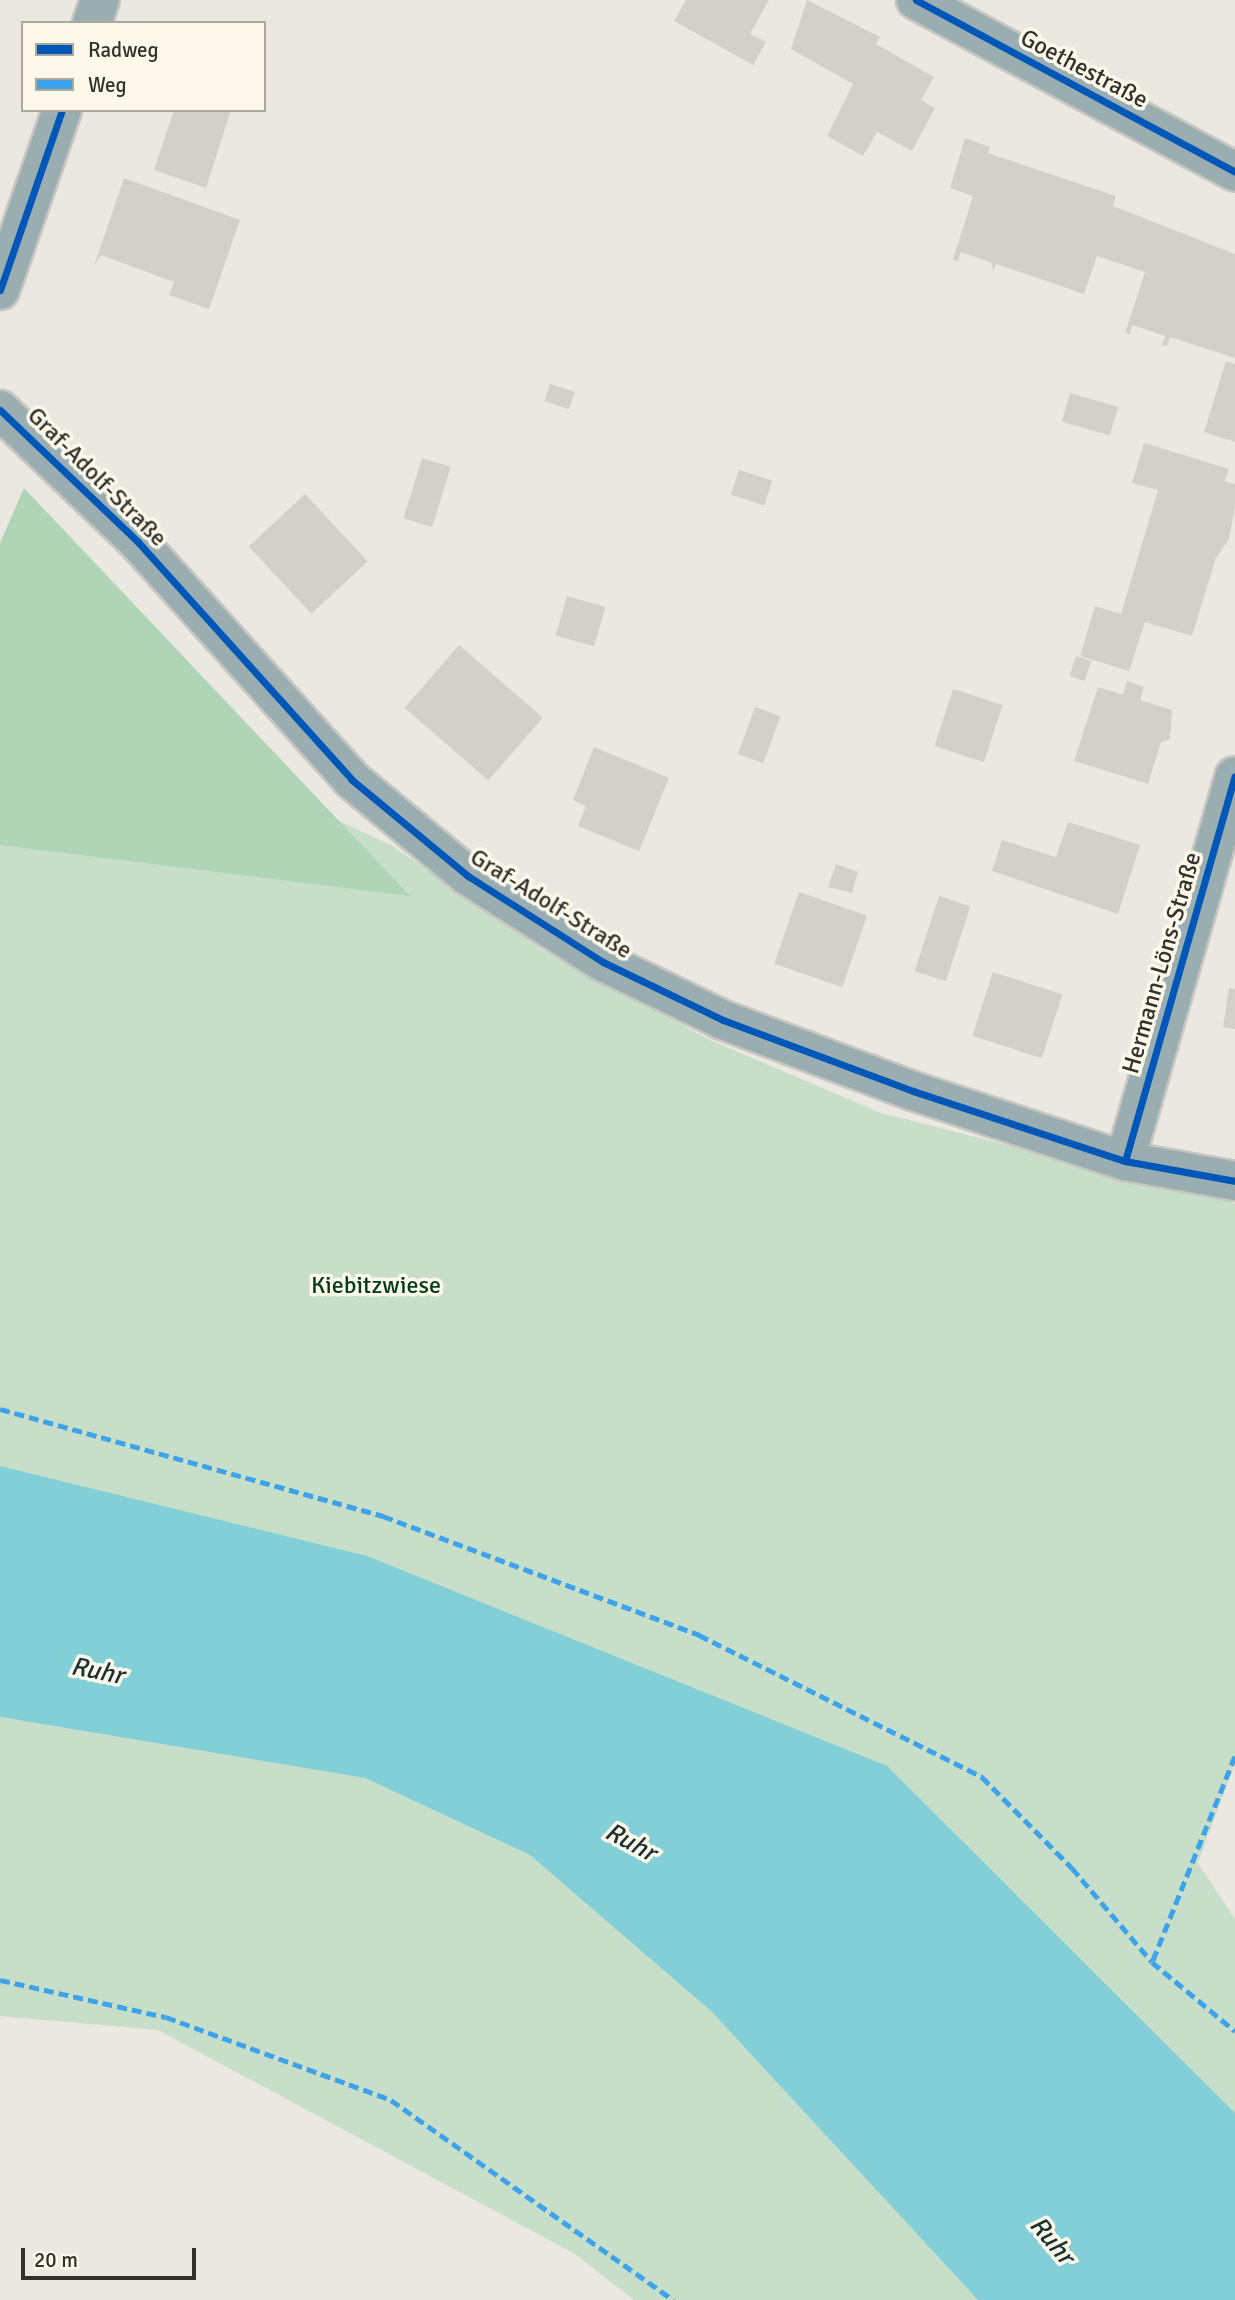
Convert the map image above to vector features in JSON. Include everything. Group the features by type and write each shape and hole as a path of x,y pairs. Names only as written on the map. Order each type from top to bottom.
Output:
{"street":[{"path":"93,21 100,0"},
{"name":"Goethestraße","path":"916,0 1235,172"},
{"path":"0,290 61,112"},
{"name":"Graf-Adolf-Straße","path":"0,410 138,542 352,780 468,876 603,962 673,999 913,1091 1125,1161 1235,1181"},
{"name":"Hermann-Löns-Straße","path":"1125,1161 1235,775"}],"green space":[{"path":"24,488 410,896 0,845 0,543"},
{"name":"Kiebitzwiese","path":"0,767 324,814 391,845 542,950 710,1040 881,1113 1235,1203 1235,1763 1198,1863 1235,1919 1235,2300 959,2001 0,1587"},
{"path":"0,1717 365,1778 530,1855 712,2012 978,2300 634,2300 575,2254 158,2030 0,2016"}],"water":[{"name":"Ruhr","path":"0,1466 367,1556 887,1766 1235,2113 1235,2300 978,2300 712,2012 530,1855 365,1778 0,1717"}],"building":[{"path":"686,0 769,0 750,34 766,42 753,65 674,21"},
{"path":"807,0 880,37 876,44 934,77 921,100 935,108 912,151 877,132 863,156 827,136 853,84 791,49"},
{"path":"173,112 230,112 206,188 154,170"},
{"path":"965,138 990,147 988,153 1116,196 1113,206 1235,254 1235,358 1170,337 1167,346 1162,345 1165,336 1132,325 1130,334 1125,333 1145,272 1097,256 1084,294 996,264 993,272 992,263 961,252 958,261 953,260 973,196 950,188"},
{"path":"124,178 240,220 209,309 169,295 174,282 101,255 94,266"},
{"path":"1226,361 1235,364 1235,442 1204,432"},
{"path":"550,384 575,392 569,409 544,401"},
{"path":"1070,393 1118,407 1110,436 1062,422"},
{"path":"1144,443 1229,469 1225,481 1235,484 1235,507 1229,539 1216,558 1192,636 1145,622 1129,671 1080,656 1095,606 1121,614 1158,490 1132,483"},
{"path":"422,458 451,467 432,527 404,518"},
{"path":"739,470 772,481 764,506 731,495"},
{"path":"305,494 368,561 311,614 249,547"},
{"path":"567,596 605,607 594,646 556,635"},
{"path":"459,645 543,718 488,780 405,708"},
{"path":"1076,656 1091,661 1085,681 1070,676"},
{"path":"1127,681 1144,687 1140,700 1172,710 1170,739 1161,742 1148,784 1074,761 1098,687 1123,695"},
{"path":"953,689 1002,705 984,762 934,746"},
{"path":"755,707 780,716 763,763 738,754"},
{"path":"594,747 669,778 639,851 578,826 586,806 573,800"},
{"path":"1068,822 1140,845 1118,914 992,871 1002,840 1056,857"},
{"path":"836,864 858,872 852,893 828,887"},
{"path":"799,892 867,915 842,987 774,964"},
{"path":"939,896 970,906 946,981 915,971"},
{"path":"993,972 1062,995 1042,1058 972,1036"},
{"path":"1229,988 1235,989 1235,1029 1223,1027"}],"marked path":[{"path":"0,1409 383,1516 699,1635 982,1777 1072,1868 1152,1962"},
{"path":"1235,1756 1152,1962 1235,2031"},
{"path":"0,1980 166,2017 391,2100 673,2300"}],"cycle path":[{"path":"916,0 1235,172"},
{"path":"0,290 61,112"},
{"path":"0,410 138,542 352,780 468,876 603,962 723,1020 913,1091 1125,1161 1235,1181"},
{"path":"1125,1161 1235,776"}]}
